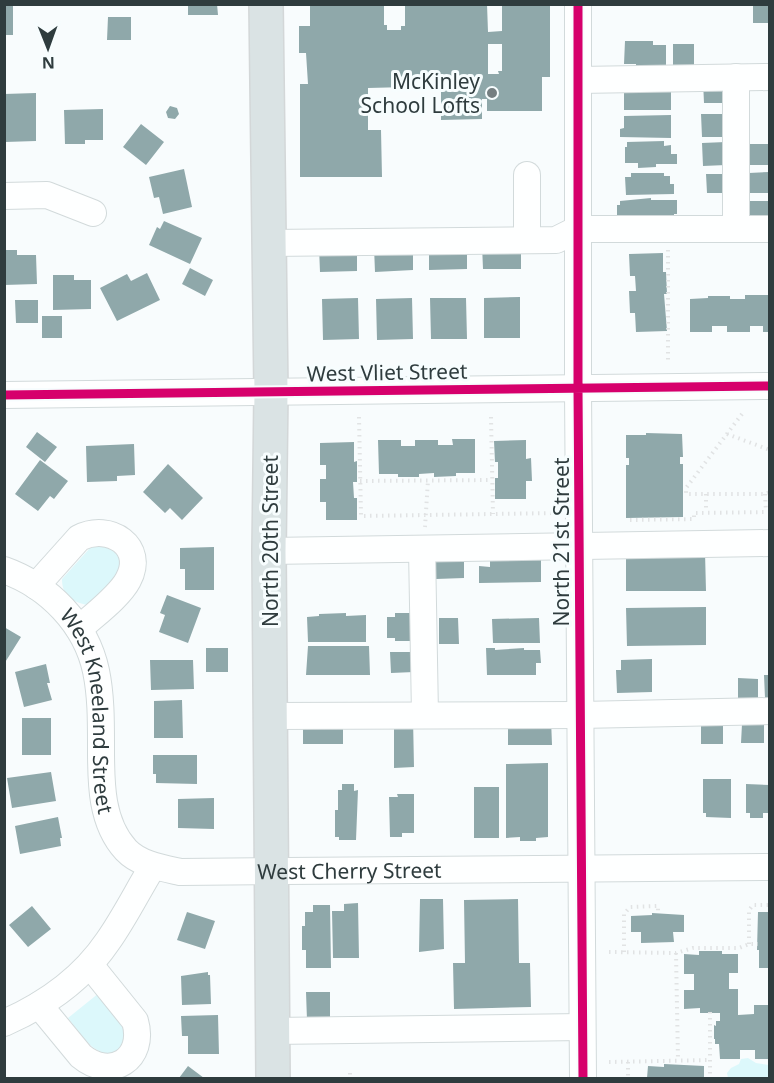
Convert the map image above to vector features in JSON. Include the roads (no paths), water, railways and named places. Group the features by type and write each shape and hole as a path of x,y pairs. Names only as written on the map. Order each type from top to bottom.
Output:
{"main road":[{"name":"North 20th Street","path":"266,4 271,392 269,551 273,1078"}],"street":[{"name":"North 21st Street","path":"578,4 580,870 583,1078"},
{"path":"736,77 736,228"},
{"path":"578,80 770,77"},
{"path":"527,176 527,240"},
{"path":"4,196 47,195 93,213"},
{"path":"269,243 556,240 578,229 770,229"},
{"name":"West Vliet Street","path":"4,395 770,386"},
{"path":"36,586 79,538 89,533 99,532 110,533 119,538 131,556 132,567 129,577 124,586 79,629"},
{"path":"269,551 770,543"},
{"path":"423,549 424,716"},
{"name":"West Kneeland Street","path":"4,570 36,586 66,611 88,645 96,669 100,693 101,789 106,811 125,849 153,866"},
{"path":"270,716 580,715 770,711"},
{"path":"4,1023 59,993 90,965 108,941 153,866"},
{"name":"West Cherry Street","path":"153,866 180,872 770,867"},
{"path":"39,1005 89,1063 99,1067 109,1067 119,1065 128,1059 137,1042 138,1031 135,1021 90,965"},
{"path":"272,1031 582,1027"}],"place":[{"name":"McKinley School Lofts","path":"492,93"}]}
